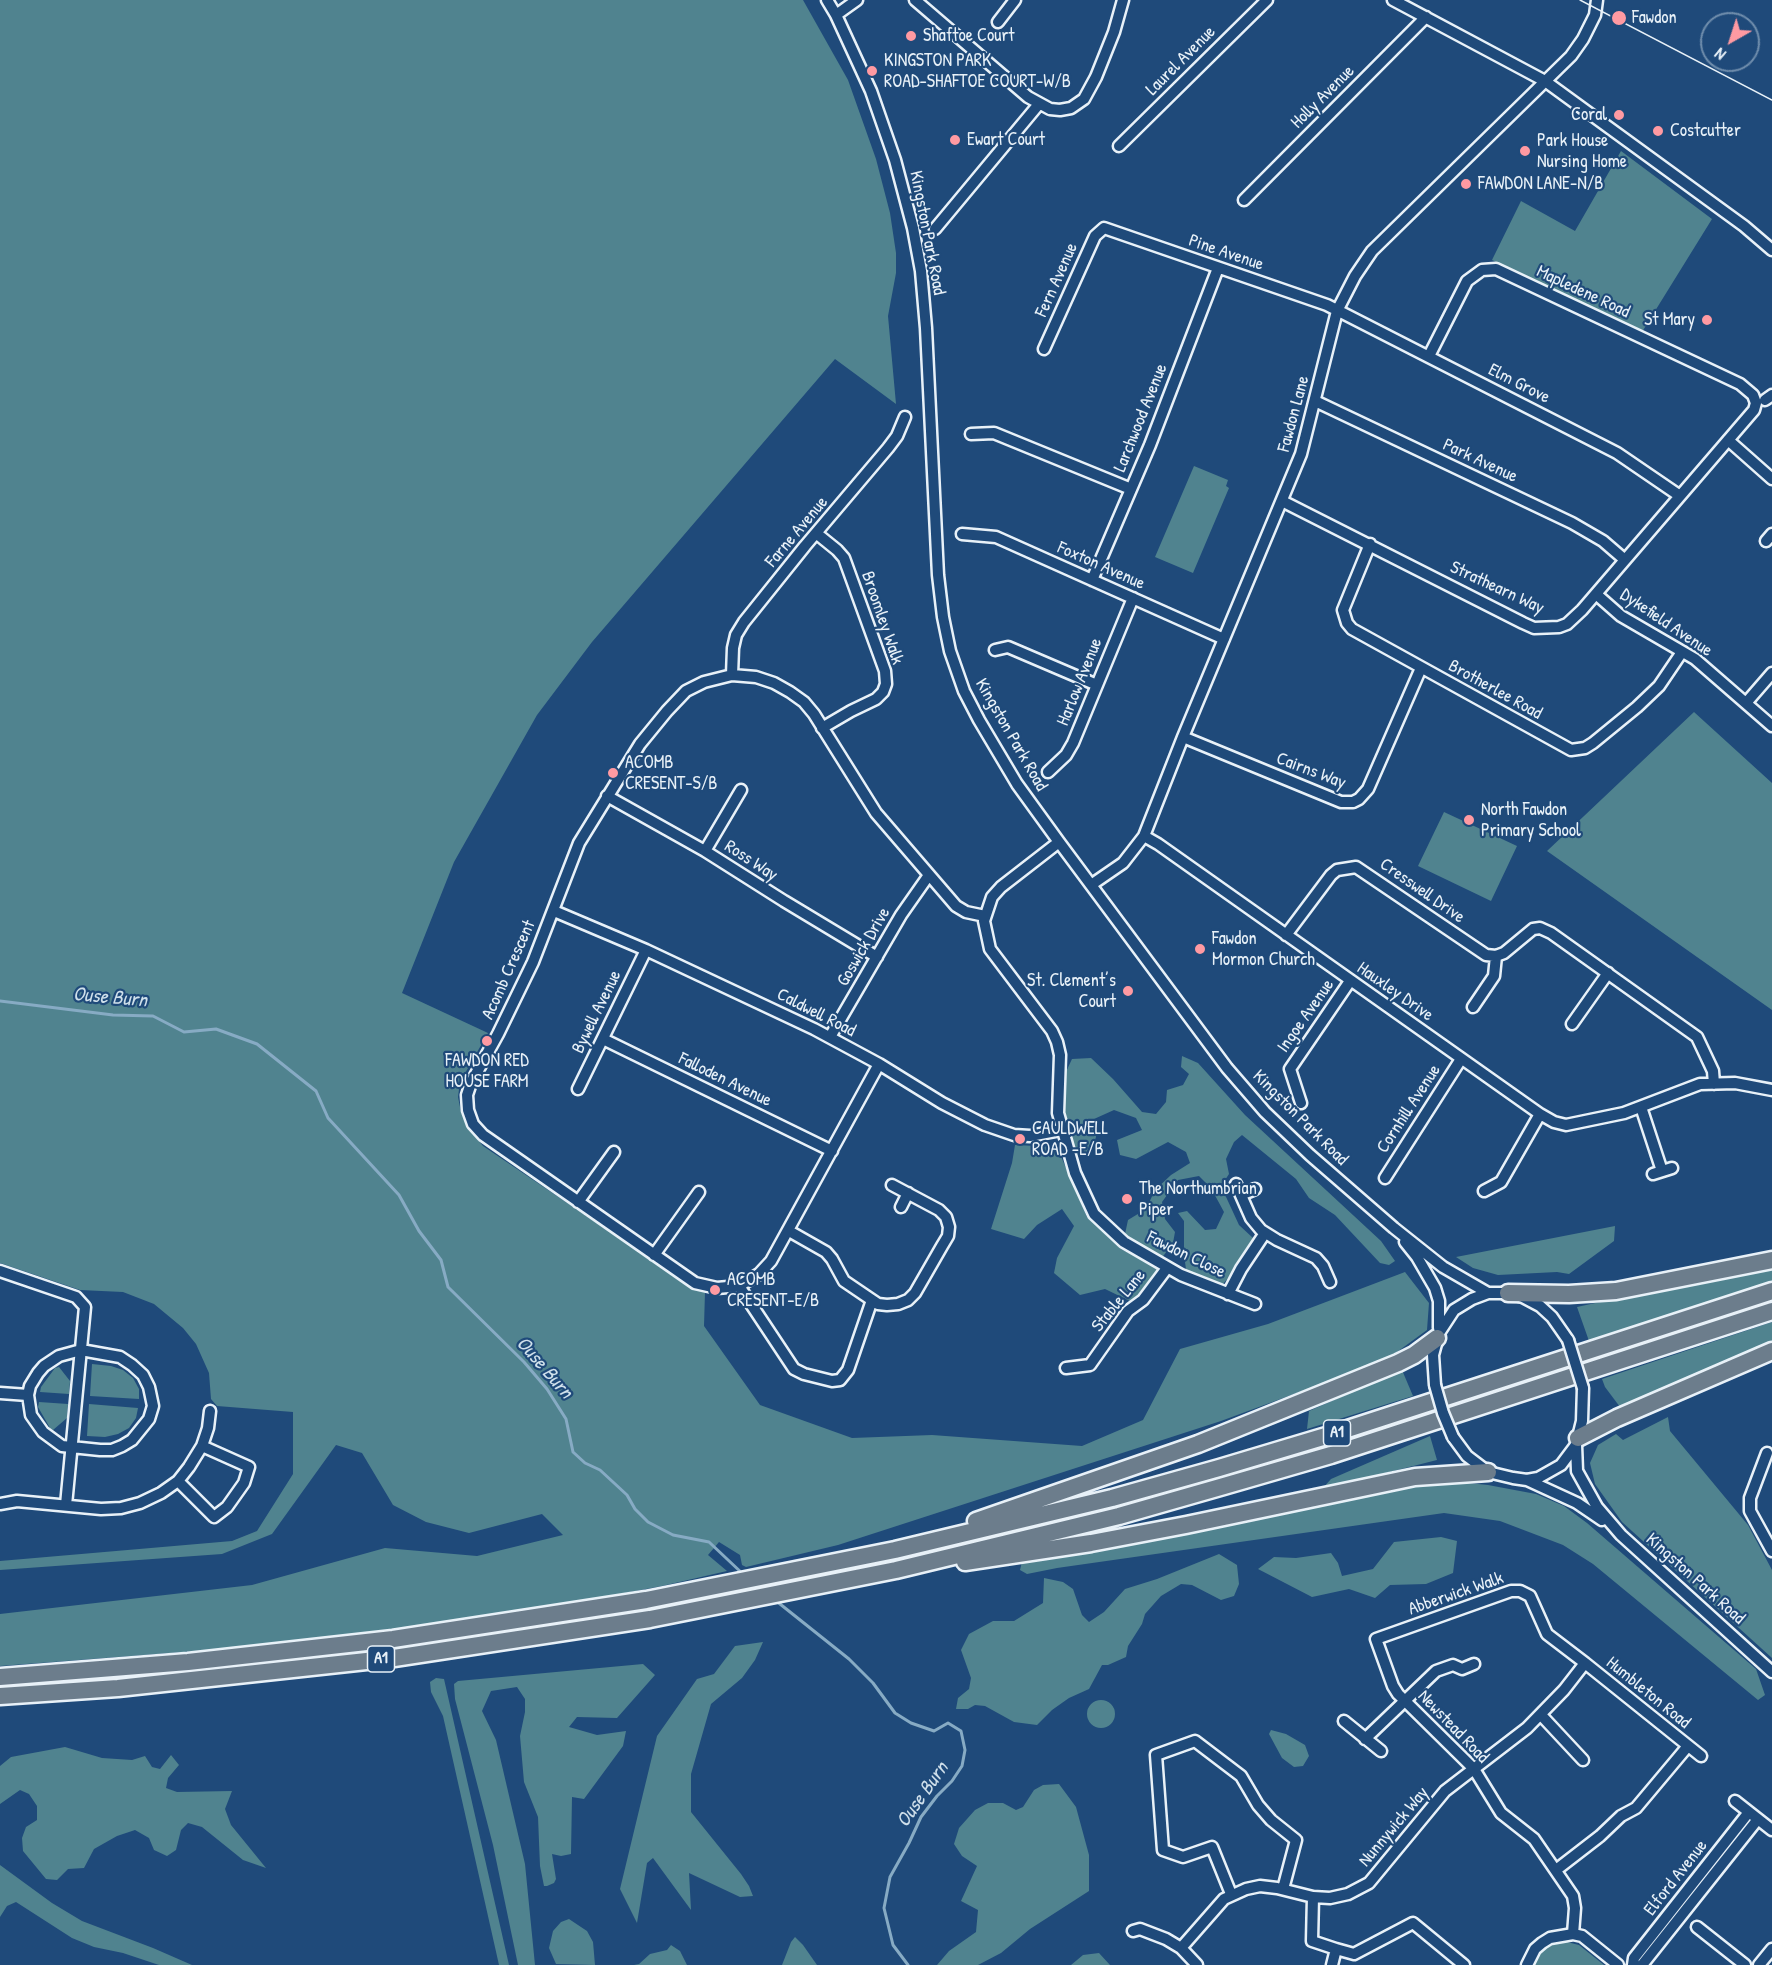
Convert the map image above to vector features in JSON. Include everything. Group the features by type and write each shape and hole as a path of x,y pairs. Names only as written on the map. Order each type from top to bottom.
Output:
{"highway":[{"path":"1508,1293 1616,1292 1772,1260"},
{"name":"A1","path":"0,1677 188,1662 393,1639 646,1600 895,1550 1112,1498 1219,1468 1337,1433 1772,1291"},
{"name":"A1","path":"0,1696 118,1688 394,1658 638,1621 896,1569 1119,1516 1331,1455 1772,1311"},
{"name":"A1","path":"895,1550 1198,1444 1398,1363 1414,1355 1438,1335"},
{"path":"1577,1442 1617,1418 1772,1351"},
{"name":"A1","path":"896,1569 991,1559 1091,1543 1415,1477 1488,1472"}],"street":[{"name":"Kingston Park Road","path":"827,0 871,91 886,130 903,185 921,271 926,328 938,575 950,651 964,691 1017,784 1227,1068 1265,1112 1394,1228 1443,1267 1488,1293"},
{"path":"836,15 857,0"},
{"path":"915,0 1039,104 1060,110 1071,108 1084,99 1096,77 1114,32 1123,0"},
{"path":"998,22 1015,0"},
{"name":"Laurel Avenue","path":"1119,146 1267,0"},
{"path":"1393,0 1545,81 1744,226 1772,250"},
{"name":"Fawdon Lane","path":"1091,885 1123,863 1144,836 1182,737 1301,454 1337,311 1355,276 1372,251 1571,57 1595,15 1597,0"},
{"name":"Holly Avenue","path":"1244,200 1426,17"},
{"path":"935,229 1039,104"},
{"name":"Pine Avenue","path":"1104,228 1327,305 1337,311"},
{"name":"Fern Avenue","path":"1044,349 1095,236 1104,228"},
{"name":"Larchwood Avenue","path":"1092,580 1131,489 1218,268"},
{"name":"Mapledene Road","path":"1429,356 1467,281 1482,270 1496,269 1740,384 1753,395 1764,399"},
{"name":"Elm Grove","path":"1337,311 1617,453 1680,496"},
{"name":"Strathearn Way","path":"1282,501 1534,628 1547,629 1567,624 1596,594 1764,399"},
{"name":"Park Avenue","path":"1315,401 1572,522 1603,541 1625,560"},
{"name":"Farne Avenue","path":"732,675 736,635 816,533 888,448 897,436 905,417"},
{"path":"971,434 994,433 1131,489"},
{"path":"1728,440 1772,479"},
{"name":"Broomley Walk","path":"816,533 844,558 885,671 886,684 883,692 876,699 822,728"},
{"name":"Foxton Avenue","path":"962,534 986,534 996,537 1224,639"},
{"name":"Brotherlee Road","path":"1370,544 1345,603 1344,617 1347,623 1360,634 1564,746 1577,750 1593,743 1649,696 1666,677 1682,652"},
{"name":"Dykefield Avenue","path":"1596,594 1621,616 1695,659 1772,726"},
{"name":"Harlow Avenue","path":"1048,772 1066,755 1073,742 1133,598"},
{"path":"995,650 1008,647 1097,686"},
{"name":"Cairns Way","path":"1182,737 1341,802 1353,802 1365,795 1421,668"},
{"path":"1746,703 1772,673"},
{"name":"Acomb Crescent","path":"739,1286 717,1288 694,1283 483,1136 473,1124 468,1110 467,1095 471,1083 533,962 579,843 640,744 686,691 704,682 732,675 756,677 790,692 804,702 876,813 929,875 956,906 966,912 985,916"},
{"path":"705,851 741,790"},
{"name":"Ross Way","path":"607,796 705,851 877,957"},
{"name":"Hauxley Drive","path":"1144,836 1554,1122 1566,1125 1624,1113 1700,1084 1736,1083 1772,1090"},
{"path":"985,916 992,897 1000,887 1059,842"},
{"name":"Cresswell Drive","path":"1286,935 1330,875 1337,870 1356,867 1367,872 1486,955 1496,956"},
{"name":"Goswick Drive","path":"830,1037 901,915 929,875"},
{"name":"Caldwell Road","path":"554,912 726,986 830,1037 942,1103 986,1125 1014,1136 1030,1136 1061,1130"},
{"name":"Fawdon Close","path":"985,916 990,949 1052,1031 1057,1042 1060,1055 1058,1113 1061,1130 1075,1173 1094,1214 1124,1242 1167,1268 1255,1304"},
{"path":"1473,1007 1494,976 1496,956 1504,953 1533,929 1540,928 1551,933 1697,1037 1713,1071 1714,1084"},
{"name":"Bywell Avenue","path":"578,1089 646,950"},
{"path":"1572,1024 1608,973"},
{"name":"Ingoe Avenue","path":"1301,1103 1290,1069 1350,981"},
{"name":"Falloden Avenue","path":"603,1039 832,1151"},
{"name":"Cornhill Avenue","path":"1385,1178 1461,1059"},
{"path":"872,1300 848,1370 840,1380 832,1382 794,1369 739,1286 759,1274 771,1262 879,1064"},
{"path":"1641,1107 1662,1171"},
{"path":"1484,1191 1502,1182 1540,1114"},
{"path":"578,1202 614,1152"},
{"path":"1236,1184 1251,1218 1265,1233 1316,1258 1323,1266 1330,1282"},
{"path":"789,1231 826,1252 844,1281 872,1300 887,1305 908,1300 915,1293 948,1236 949,1227 946,1217 939,1210 892,1185"},
{"path":"1241,1195 1255,1189"},
{"path":"654,1255 699,1192"},
{"path":"901,1207 908,1193"},
{"name":"Kingston Park Road","path":"1394,1228 1417,1257 1435,1288 1440,1308 1438,1335"},
{"path":"1228,1294 1240,1269 1265,1233"},
{"name":"Stable Lane","path":"1066,1368 1090,1365 1128,1311 1143,1300 1167,1268"},
{"path":"0,1271 76,1297 85,1307 66,1505"},
{"path":"1488,1293 1508,1293 1523,1297 1540,1306 1552,1317 1568,1340 1583,1389 1584,1406 1577,1442 1561,1465 1549,1473 1527,1480 1488,1472 1467,1456 1453,1437 1435,1385 1433,1355 1438,1335 1454,1311 1472,1299 1488,1293"},
{"path":"81,1350 120,1357 143,1376 149,1387 153,1406 145,1426 132,1440 122,1446 100,1450 62,1446 49,1438 31,1415 28,1395 33,1380 51,1361 70,1352 81,1350"},
{"path":"0,1393 28,1395"},
{"path":"0,1504 16,1501 100,1509 121,1508 140,1503 161,1493 178,1481 189,1467 202,1446 208,1428 210,1411"},
{"name":"Kingston Park Road","path":"1577,1442 1577,1472 1597,1508 1622,1535 1772,1672"},
{"path":"178,1481 214,1517 228,1507 244,1483 249,1467 202,1446"},
{"path":"1755,1449 1769,1454 1750,1498 1750,1511 1772,1551"},
{"name":"Kingston Park Road","path":"1527,1480 1577,1503 1622,1535"},
{"name":"Abberwick Walk","path":"1376,1639 1511,1591 1520,1591 1530,1596 1548,1634 1585,1663"},
{"name":"Newstead Road","path":"1376,1639 1393,1686 1404,1700 1474,1768 1501,1813 1534,1839 1556,1870 1573,1896 1575,1908 1573,1934"},
{"name":"Humbleton Road","path":"1474,1768 1541,1715 1585,1663 1701,1756"},
{"path":"1365,1738 1436,1671 1453,1665 1462,1669 1474,1664"},
{"path":"1541,1715 1583,1760"},
{"path":"1344,1721 1381,1751"},
{"path":"1231,1894 1212,1847 1183,1857 1163,1850 1156,1755 1195,1741 1241,1776 1271,1820 1296,1840 1284,1889"},
{"name":"Humbleton Road","path":"1556,1870 1599,1836 1621,1815 1636,1808 1688,1746"},
{"name":"Nunnywick Way","path":"1181,1948 1231,1894 1260,1886 1284,1889 1313,1897 1330,1898 1348,1894 1369,1883 1445,1791 1474,1768"},
{"path":"1735,1801 1772,1830"},
{"name":"Elford Avenue","path":"1633,1965 1634,1958 1754,1815"},
{"name":"Elford Avenue","path":"1642,1965 1754,1815"},
{"path":"1313,1897 1312,1941 1354,1954 1413,1923 1464,1965"},
{"path":"1697,1927 1745,1965"},
{"path":"1133,1930 1140,1929 1149,1932 1181,1948 1197,1965"},
{"path":"1527,1965 1535,1949 1542,1943 1550,1938 1573,1934 1582,1936 1618,1965"},
{"path":"1332,1965 1336,1949"},
{"path":"1759,1965 1772,1949"}],"green space":[{"path":"0,0 803,0 848,80 876,159 890,213 896,253 896,273 888,316 896,404 835,359 592,642 537,715 454,862 402,993 488,1033 460,1082 458,1097 461,1112 470,1130 483,1146 696,1290 705,1292 704,1326 760,1405 852,1438 932,1435 1082,1446 1143,1420 1180,1349 1268,1324 1405,1272 1429,1303 1427,1330 1386,1360 1221,1421 838,1545 746,1567 742,1565 740,1555 719,1542 708,1555 727,1571 572,1603 449,1623 324,1639 0,1666 0,1614 252,1585 385,1548 477,1556 563,1535 542,1514 469,1533 426,1522 393,1505 362,1453 336,1445 272,1534 222,1554 0,1570 0,1561 232,1541 257,1531 293,1474 293,1412 217,1406 211,1399 209,1373 196,1344 183,1328 154,1304 123,1292 80,1290 0,1263"},
{"path":"1621,151 1712,219 1642,332 1492,260 1521,201 1575,231"},
{"path":"1194,466 1228,480 1226,486 1229,488 1193,573 1155,557"},
{"path":"1694,712 1772,783 1772,1010 1547,851"},
{"path":"1444,812 1517,846 1491,901 1418,866"},
{"path":"1182,1056 1198,1063 1245,1115 1381,1241 1395,1261 1389,1265 1380,1263 1335,1215 1309,1198 1296,1179 1242,1135 1234,1142 1226,1159 1229,1174 1221,1186 1239,1225 1253,1238 1237,1268 1222,1285 1201,1279 1186,1269 1184,1221 1178,1213 1187,1211 1205,1230 1216,1229 1224,1212 1211,1188 1199,1176 1178,1180 1162,1202 1165,1219 1175,1232 1173,1243 1161,1259 1125,1234 1128,1220 1146,1209 1155,1190 1171,1175 1190,1163 1186,1152 1168,1142 1136,1159 1120,1155 1117,1140 1142,1130 1136,1118 1114,1110 1094,1119 1096,1137 1091,1152 1077,1156 1063,1114 1064,1076 1072,1059 1091,1058 1142,1112 1156,1114 1166,1102 1167,1090 1183,1085 1189,1074 1181,1067"},
{"path":"1015,1145 1057,1147 1087,1217 1121,1249 1159,1268 1132,1302 1105,1289 1080,1295 1054,1273 1057,1258 1074,1226 1062,1209 1037,1225 1024,1239 991,1229 1012,1163"},
{"path":"1615,1226 1614,1241 1569,1274 1557,1272 1498,1275 1473,1268 1456,1257"},
{"path":"1772,1264 1772,1282 1589,1341 1577,1307"},
{"path":"1772,1322 1772,1343 1620,1407 1605,1387 1602,1379"},
{"path":"92,1364 123,1370 133,1378 139,1389 139,1399 90,1396"},
{"path":"59,1367 70,1381 69,1394 40,1392 41,1387 55,1368"},
{"path":"1402,1370 1413,1396 1307,1429 1309,1411"},
{"path":"39,1402 68,1404 67,1418 53,1430 38,1407"},
{"path":"89,1404 138,1408 136,1418 129,1428 105,1437 87,1436"},
{"path":"1668,1417 1670,1431 1748,1525 1772,1570 1772,1658 1622,1522 1595,1484 1590,1463 1598,1445 1616,1434 1623,1440"},
{"path":"1430,1436 1437,1460 1322,1489 1331,1479"},
{"path":"1449,1481 1488,1485 1536,1494 1564,1506 1587,1523 1756,1669 1765,1695 1758,1700 1593,1564 1563,1545 1500,1521 1444,1513 1027,1574 1020,1570 1022,1562 1396,1487"},
{"path":"1441,1537 1457,1541 1453,1573 1426,1584 1390,1585 1375,1598 1349,1589 1312,1597 1258,1569 1274,1557 1296,1558 1331,1553 1338,1563 1342,1576 1373,1569 1394,1542"},
{"path":"1219,1554 1237,1565 1239,1584 1234,1596 1221,1600 1192,1585 1181,1584 1161,1596 1145,1614 1142,1624 1128,1646 1126,1657 1108,1665 1102,1665 1089,1689 1069,1698 1037,1725 1014,1722 985,1706 975,1705 968,1709 956,1709 958,1698 969,1689 971,1678 961,1650 969,1634 993,1621 1014,1621 1043,1603 1044,1578 1063,1582 1073,1589 1082,1615 1089,1622 1104,1612 1125,1589"},
{"path":"763,1642 755,1660 742,1678 711,1704 691,1774 691,1812 741,1874 753,1896 740,1897 689,1873 691,1910 653,1858 647,1863 637,1923 620,1889 657,1736 697,1679 714,1674 735,1646"},
{"path":"643,1664 655,1675 617,1718 577,1717 569,1727 597,1735 626,1731 623,1746 584,1799 572,1797 571,1854 561,1856 552,1854 556,1879 554,1883 547,1886 544,1886 540,1866 538,1817 524,1782 520,1736 525,1699 517,1687 491,1691 482,1711 496,1740 525,1864 535,1965 518,1965 493,1845 455,1699 454,1684 458,1681"},
{"path":"436,1678 444,1679 509,1965 499,1965 443,1716 431,1692 430,1682"},
{"path":"1101,1700 1111,1704 1115,1714 1111,1724 1101,1728 1091,1724 1087,1714 1091,1704"},
{"path":"1271,1730 1286,1734 1305,1745 1309,1756 1303,1766 1294,1767 1282,1758 1269,1734"},
{"path":"65,1747 102,1758 132,1760 145,1756 152,1767 160,1769 171,1755 179,1765 168,1778 166,1788 177,1792 232,1791 225,1809 231,1825 266,1868 243,1860 202,1827 188,1823 181,1830 176,1850 167,1856 154,1850 149,1838 135,1830 117,1836 94,1849 84,1868 68,1869 57,1880 46,1879 23,1851 22,1838 26,1827 37,1820 37,1806 29,1794 20,1790 0,1804 0,1766 11,1757"},
{"path":"1059,1784 1076,1807 1089,1855 1089,1891 1030,1929 1001,1953 978,1965 937,1965 949,1951 976,1932 978,1910 961,1901 977,1866 962,1856 954,1844 959,1828 975,1810 988,1803 1003,1803 1016,1810 1023,1807 1034,1790 1043,1785"},
{"path":"0,1865 52,1903 82,1921 192,1965 159,1965 123,1953 94,1947 72,1938 16,1902 7,1906 0,1917"},
{"path":"569,1919 587,1931 593,1942 595,1965 556,1964 549,1948 553,1931 561,1922"},
{"path":"795,1937 803,1945 817,1965 782,1965"},
{"path":"1567,1942 1579,1945 1604,1965 1532,1965 1545,1947"},
{"path":"671,1945 680,1951 687,1965 634,1965 639,1964 650,1954 667,1950"},
{"path":"1099,1953 1110,1965 1071,1965 1083,1955"}],"waterway":[{"name":"Ouse Burn","path":"0,1001 113,1015 153,1016 184,1032 216,1029 257,1044 316,1091 328,1118 399,1195 419,1231 441,1260 448,1287 524,1362 547,1389 566,1419 573,1452 585,1463 600,1470 627,1495 635,1509 648,1522 673,1535 709,1542 744,1575"},
{"name":"Ouse Burn","path":"775,1600 849,1659 873,1683 895,1713 911,1723 934,1731 948,1723 961,1731 965,1750 962,1766 921,1817 890,1877 884,1908 893,1945 908,1965"}],"tram line":[{"path":"1580,0 1772,100"}],"place":[{"name":"Fawdon","path":"1619,18"},
{"name":"Shaftoe Court","path":"911,36"},
{"name":"KINGSTON PARK ROAD-SHAFTOE COURT-W/B","path":"872,71"},
{"name":"Coral","path":"1619,115"},
{"name":"Costcutter","path":"1658,131"},
{"name":"Ewart Court","path":"955,140"},
{"name":"Park House Nursing Home","path":"1525,151"},
{"name":"FAWDON LANE-N/B","path":"1466,184"},
{"name":"St Mary","path":"1707,320"},
{"name":"ACOMB CRESENT-S/B","path":"613,773"},
{"name":"North Fawdon Primary School","path":"1469,820"},
{"name":"Fawdon Mormon Church","path":"1200,949"},
{"name":"St. Clement’s Court","path":"1128,991"},
{"name":"FAWDON RED HOUSE FARM","path":"487,1041"},
{"name":"CAULDWELL ROAD -E/B","path":"1020,1139"},
{"name":"The Northumbrian Piper","path":"1127,1199"},
{"name":"ACOMB CRESENT-E/B","path":"715,1290"}]}
